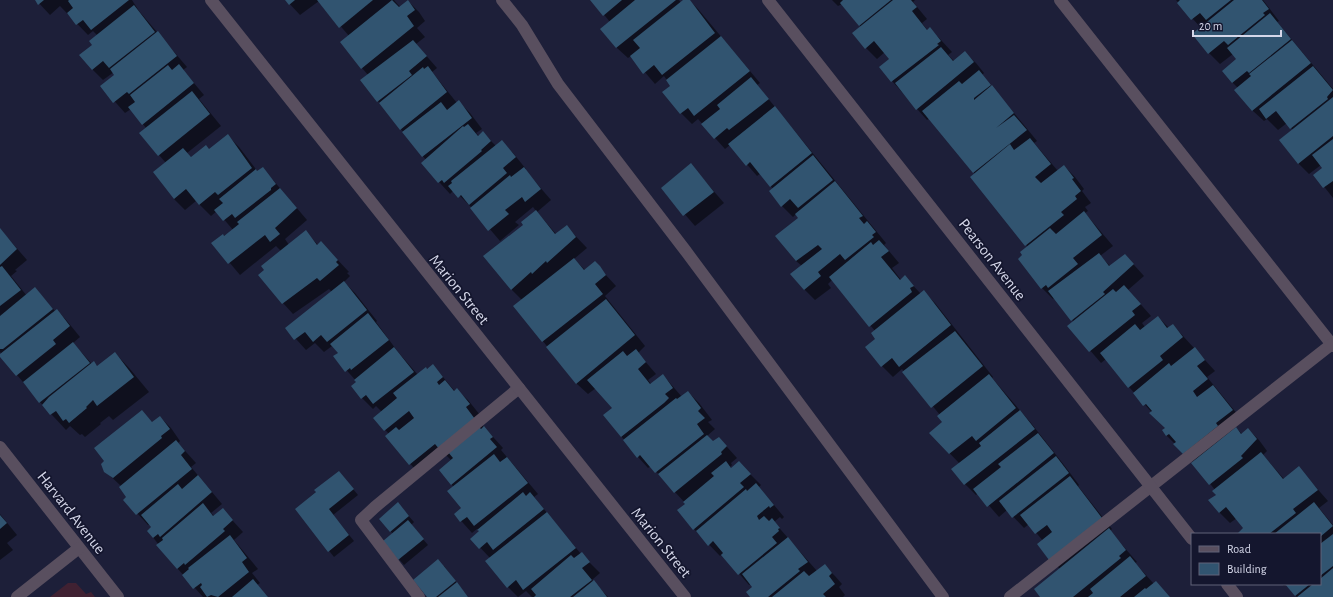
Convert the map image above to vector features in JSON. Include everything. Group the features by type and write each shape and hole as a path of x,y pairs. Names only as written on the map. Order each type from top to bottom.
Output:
{"street":[{"name":"Marion Street","path":"211,0 685,597"},
{"path":"502,0 522,25 558,84 685,250 943,597"},
{"name":"Pearson Avenue","path":"768,0 1191,538"},
{"path":"1010,597 1332,345 1060,0"},
{"path":"418,597 361,520 519,388"},
{"name":"Harvard Avenue","path":"0,447 118,597"},
{"path":"17,597 79,548"},
{"path":"1228,585 1237,597"}],"shaded area":[{"path":"68,583 76,583 86,594 91,592 95,597 50,597"}],"building":[{"path":"35,0 44,0 38,5"},
{"path":"129,0 91,30 83,20 76,25 67,13 73,8 68,1"},
{"path":"285,0 295,0 289,5"},
{"path":"317,0 373,0 339,28"},
{"path":"392,0 399,7 408,0 415,10 407,16 414,26 361,69 340,42"},
{"path":"590,0 622,0 603,16"},
{"path":"635,0 676,0 616,48 600,29"},
{"path":"683,0 690,0 715,33 662,75 654,65 643,74 630,56 640,48 633,40"},
{"path":"843,0 891,0 859,26 840,3"},
{"path":"893,0 911,0 917,7 912,11 927,30 930,27 941,41 937,44 939,45 891,82 879,67 889,59 874,41 865,49 852,33"},
{"path":"1180,0 1231,0 1206,20 1200,13 1191,20 1177,3"},
{"path":"1234,0 1262,0 1269,9 1263,13 1265,15 1228,45 1224,41 1208,54 1192,34"},
{"path":"134,5 155,32 109,68 103,61 92,70 79,55 92,45 89,41"},
{"path":"1270,13 1291,39 1249,73 1247,71 1232,83 1222,71 1236,59 1227,48"},
{"path":"158,31 177,56 129,94 127,92 113,103 100,86 114,75 110,69"},
{"path":"721,36 750,71 694,116 688,108 680,114 662,92 670,86 666,80"},
{"path":"413,40 427,56 409,71 412,75 377,102 360,80"},
{"path":"1292,40 1311,63 1252,111 1234,90 1251,76 1249,74"},
{"path":"941,47 953,61 965,51 974,62 916,110 895,83"},
{"path":"179,64 194,83 142,125 128,107 135,102 130,95 168,65 172,70"},
{"path":"428,66 447,92 400,130 379,103 423,67 424,69"},
{"path":"1313,66 1333,90 1327,97 1328,99 1290,129 1276,111 1266,119 1259,109"},
{"path":"979,70 991,85 974,98 974,100 992,85 1014,113 996,128 1014,115 1027,130 973,173 922,111 959,81 962,84"},
{"path":"751,77 769,99 729,130 727,128 714,139 701,124 720,109 717,105"},
{"path":"192,91 210,114 158,156 139,133"},
{"path":"1333,97 1333,136 1298,164 1279,140"},
{"path":"459,100 472,118 422,157 402,132 441,102 447,110"},
{"path":"775,106 812,153 770,187 750,162 746,166 728,144"},
{"path":"468,124 478,136 483,131 491,141 481,150 482,151 444,183 442,180 438,183 421,163 463,126 464,127"},
{"path":"228,134 252,168 218,195 215,192 199,205 186,189 174,199 153,172 183,148 191,157 206,145 209,149"},
{"path":"1030,138 1051,164 1035,177 1041,183 1064,165 1074,178 1072,179 1081,191 1075,196 1077,199 1061,212 1064,215 1025,246 970,177 1010,144 1014,150"},
{"path":"1333,139 1333,181 1323,188 1313,175 1322,168 1312,155"},
{"path":"502,140 516,157 503,168 507,173 469,205 461,195 458,198 448,186 452,183 451,181"},
{"path":"813,155 833,180 798,208 790,199 781,207 769,191"},
{"path":"691,163 714,192 683,216 661,188"},
{"path":"263,167 276,184 271,188 271,190 235,218 232,214 223,221 214,210 223,203 219,199 256,169 257,171"},
{"path":"524,167 541,189 525,202 522,197 505,210 509,214 488,231 470,208 510,175 511,177"},
{"path":"835,181 863,216 859,218 864,224 867,221 876,232 872,235 874,237 845,260 840,254 818,272 821,276 804,290 790,274 822,249 818,245 796,261 775,236 798,218 795,214"},
{"path":"280,188 297,208 275,228 280,234 270,242 265,235 228,264 211,243 223,234 224,236 239,224 237,222"},
{"path":"536,210 555,234 567,225 576,237 547,263 546,261 532,274 531,272 511,290 483,256 523,225 521,222"},
{"path":"1084,211 1102,235 1073,258 1078,264 1048,288 1046,285 1041,289 1018,259 1022,255 1020,252 1050,228 1056,234"},
{"path":"0,228 17,249 0,265"},
{"path":"306,230 317,245 321,241 338,260 336,262 339,265 320,281 317,278 282,304 258,275 264,270 261,266"},
{"path":"879,240 889,251 881,257 900,280 905,275 914,286 910,288 912,292 869,327 829,277 871,242 873,245"},
{"path":"1099,253 1109,266 1125,254 1134,264 1103,292 1105,294 1071,321 1048,291"},
{"path":"574,258 584,270 595,261 600,266 606,275 595,284 603,294 542,342 513,306"},
{"path":"2,266 21,290 0,306 0,267"},
{"path":"344,281 367,310 327,342 321,335 313,342 305,332 294,340 285,328"},
{"path":"1124,285 1141,304 1132,311 1135,315 1089,352 1067,326 1113,289 1116,292"},
{"path":"35,287 53,309 3,349 0,349 0,316"},
{"path":"924,290 951,325 899,367 892,358 881,367 865,347 875,339 871,333"},
{"path":"606,299 635,335 576,384 546,347"},
{"path":"57,309 70,326 53,340 56,344 16,376 0,357 0,354"},
{"path":"368,313 389,340 351,370 350,368 345,372 333,356 338,353 330,344"},
{"path":"1158,316 1167,328 1173,324 1183,337 1160,356 1163,360 1128,388 1100,353 1135,324 1140,330"},
{"path":"955,331 983,366 931,408 902,372"},
{"path":"73,342 90,363 39,403 23,382"},
{"path":"394,347 414,372 373,404 366,395 361,399 351,386 356,382 354,380"},
{"path":"1195,347 1205,360 1197,366 1208,379 1193,391 1197,397 1213,385 1233,410 1216,423 1218,426 1183,454 1173,444 1176,442 1169,434 1166,436 1162,430 1165,428 1149,413 1152,411 1146,404 1143,406 1133,393 1169,363 1171,366"},
{"path":"636,349 646,362 638,369 650,384 663,374 673,388 665,394 669,398 664,403 621,437 603,415 612,408 587,380 623,351 627,356"},
{"path":"115,352 134,377 97,406 93,400 86,407 87,408 69,423 66,419 63,421 56,411 50,415 42,405 49,397 94,361 97,366"},
{"path":"433,364 443,377 437,382 439,385 445,380 454,391 457,388 470,404 466,407 475,419 440,450 435,444 409,465 385,436 396,427 399,430 414,418 409,411 384,431 373,418 397,398 393,393 426,367 427,369"},
{"path":"989,374 1016,408 976,441 972,436 949,454 929,433 942,422 937,416"},
{"path":"688,391 701,408 698,411 705,418 697,424 704,434 655,473 640,455 637,458 623,440 676,398 677,399"},
{"path":"142,410 152,422 160,416 170,429 161,436 162,438 113,478 104,472 101,464 104,461 94,448"},
{"path":"1020,410 1035,429 964,485 951,469 981,446 979,443"},
{"path":"484,426 493,437 490,439 497,447 451,485 439,470 453,458 448,452 479,427 481,429"},
{"path":"1236,427 1241,434 1248,428 1257,439 1241,456 1243,458 1209,485 1191,463"},
{"path":"1038,433 1054,453 987,507 973,489 1001,467 998,464"},
{"path":"707,435 713,441 719,437 727,446 721,452 722,454 674,493 658,474"},
{"path":"176,440 185,451 181,455 192,469 136,515 123,500 126,497 119,487"},
{"path":"1261,452 1283,479 1299,466 1318,490 1293,509 1296,513 1270,533 1238,533 1243,528 1226,507 1219,513 1208,500 1216,495 1212,491"},
{"path":"494,454 500,462 507,457 528,483 474,526 467,517 460,522 454,514 461,508 447,491"},
{"path":"1056,456 1069,473 1012,518 999,501"},
{"path":"726,461 731,468 739,461 751,474 740,483 744,487 693,530 677,510 685,504 683,502 714,476 711,473"},
{"path":"339,471 354,489 329,509 349,535 328,552 295,509 316,492 314,490"},
{"path":"198,475 212,492 160,537 158,534 153,538 147,531 151,527 141,515 178,484 182,489"},
{"path":"1070,476 1102,518 1049,560 1037,544 1052,532 1047,525 1035,534 1020,515"},
{"path":"756,483 774,505 770,508 769,506 757,516 759,520 764,516 769,521 772,518 780,528 778,529 779,531 772,537 777,543 738,575 721,555 723,553 713,541 708,546 696,531 746,489 747,491"},
{"path":"523,492 526,496 530,492 544,509 493,550 487,542 479,549 470,539 479,531 477,530"},
{"path":"398,502 409,516 390,532 379,519"},
{"path":"1314,502 1333,526 1321,536 1321,533 1275,533"},
{"path":"203,503 213,516 223,508 233,520 223,529 225,531 185,565 184,563 177,569 156,545 163,540 162,538"},
{"path":"547,512 576,548 523,590 516,580 507,588 485,561"},
{"path":"0,515 7,523 0,529"},
{"path":"408,520 424,539 398,560 383,541"},
{"path":"1109,528 1126,550 1119,556 1121,558 1073,597 1040,597 1034,589"},
{"path":"1333,534 1333,566 1321,575 1321,543"},
{"path":"230,535 247,558 242,562 249,572 218,597 211,595 207,597 200,587 202,585 201,583 193,589 182,575 189,569 188,568"},
{"path":"788,537 808,562 798,569 800,571 768,597 750,597 746,592 752,587 742,574"},
{"path":"582,552 590,562 582,568 592,580 570,597 534,597 536,595 531,589 571,555 574,558"},
{"path":"1130,556 1146,576 1120,597 1088,597 1093,593 1090,589"},
{"path":"438,559 456,581 436,597 427,597 413,580"},
{"path":"825,564 832,573 829,576 835,584 823,594 826,597 772,597 804,571 809,576"},
{"path":"1333,568 1333,597 1297,597 1312,585 1321,585 1321,578"},
{"path":"253,579 268,597 232,597"},
{"path":"594,580 607,597 573,597"},
{"path":"1156,581 1170,597 1134,597 1145,588 1146,589"},
{"path":"457,582 468,597 438,597"},
{"path":"1286,585 1309,585 1295,596"}]}
